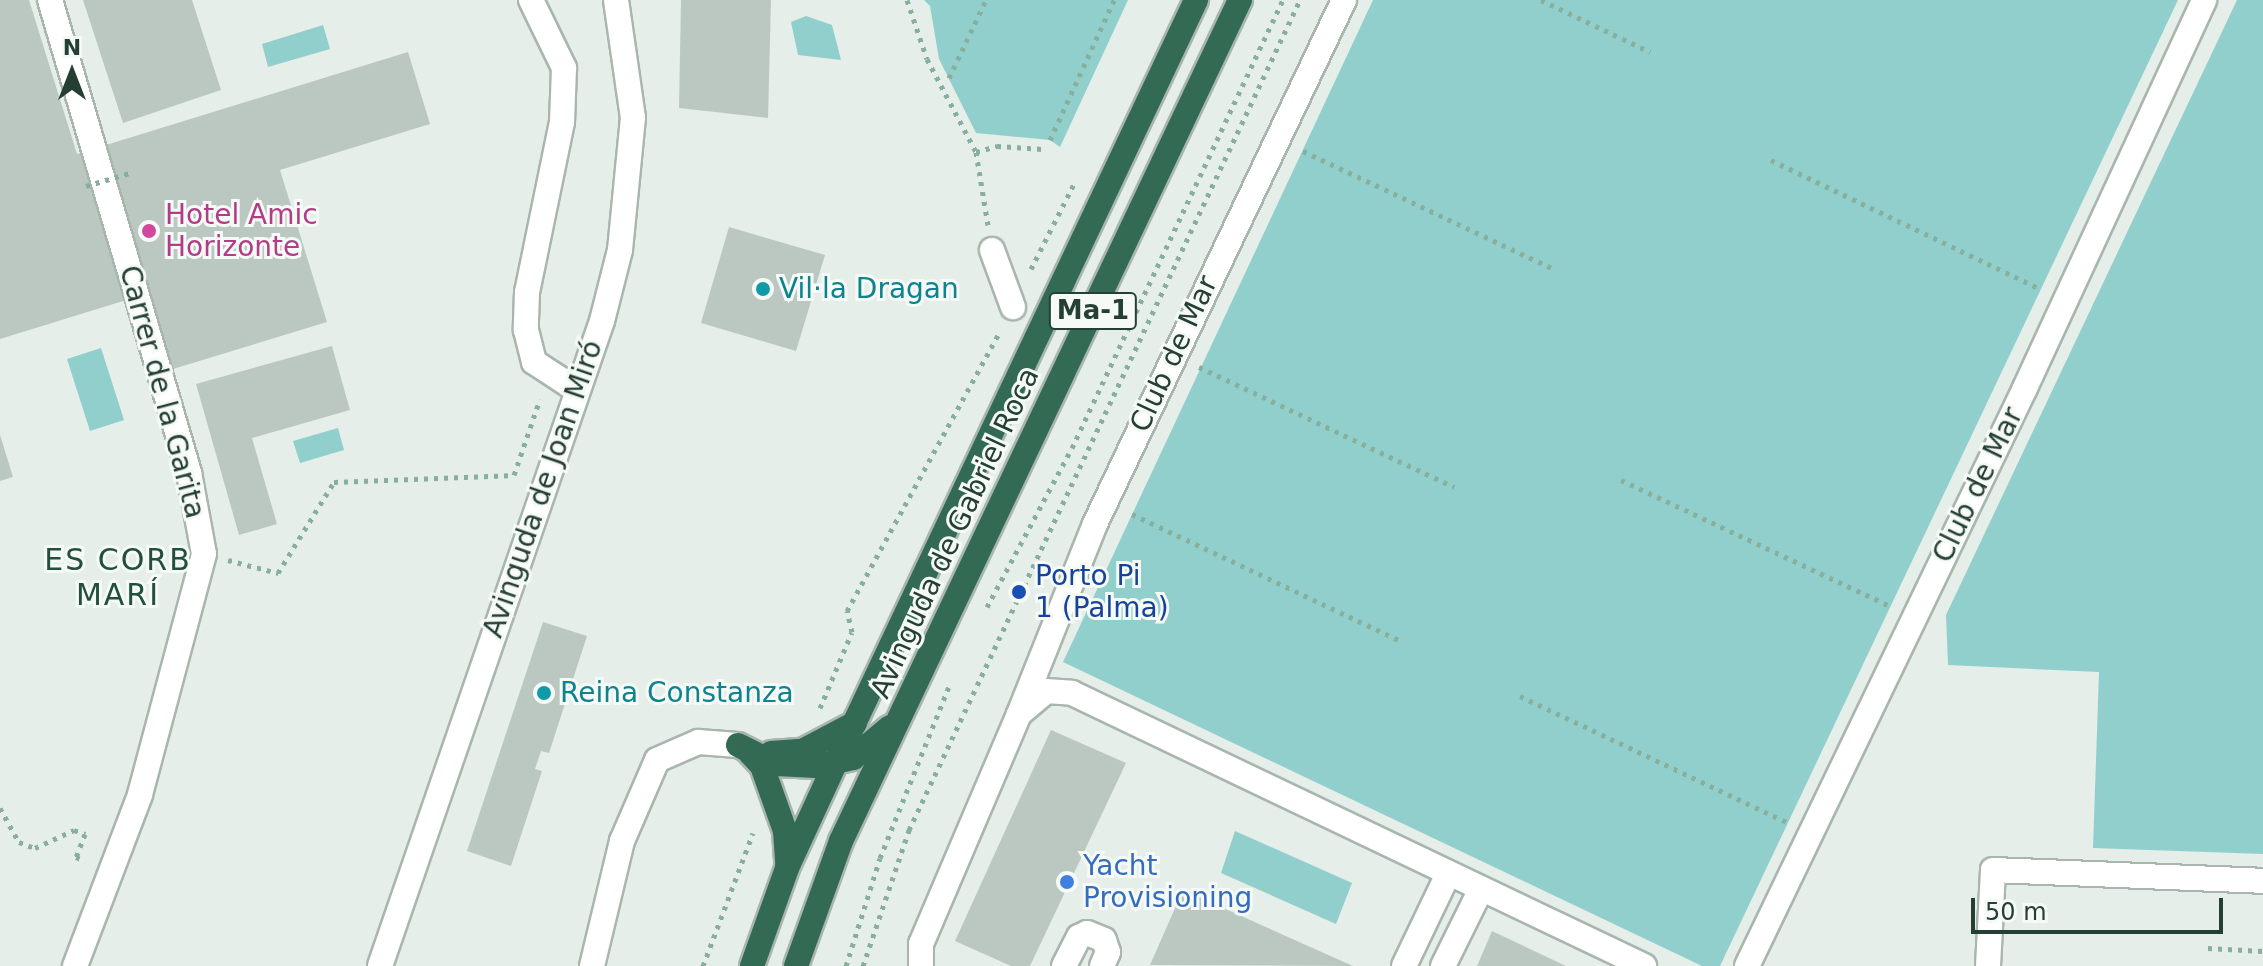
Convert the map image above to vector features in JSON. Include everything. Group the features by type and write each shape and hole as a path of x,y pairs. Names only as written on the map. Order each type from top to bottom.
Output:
{"highway":[{"name":"Avinguda de Gabriel Roca","path":"752,966 787,868 1196,0"},
{"name":"Avinguda de Gabriel Roca","path":"796,966 841,841 1240,0"},
{"path":"738,745 786,766 853,758 880,740 909,703"},
{"path":"738,745 760,752 802,751 855,723"},
{"path":"738,745 762,766 785,831 787,868"}],"street":[{"name":"Carrer de la Garita","path":"50,0 189,473 204,554 140,795 75,966"},
{"path":"531,0 564,68 562,122 527,292 526,330 534,362 577,390"},
{"name":"Avinguda de Joan Miró","path":"380,966 577,390 620,250 630,162 630,75 616,0"},
{"name":"Club de Mar","path":"921,966 921,944 1019,714 1095,524 1344,0"},
{"name":"Club de Mar","path":"1747,966 2025,388 2204,0"},
{"path":"992,250 1013,307"},
{"path":"1019,714 1046,691 1072,693 1644,966"},
{"path":"592,966 622,841 657,760 698,742 738,745"},
{"path":"1988,966 1993,870 2263,881"},
{"path":"1404,966 1448,874"},
{"path":"1443,966 1481,889"},
{"path":"1064,966 1079,937 1087,933 1104,940 1108,952 1102,966"}],"path":[{"path":"907,0 927,59 976,152 992,250"},
{"path":"949,78 986,0"},
{"path":"1050,140 1114,0"},
{"path":"983,615 1072,448 1283,0"},
{"path":"863,966 909,830 1300,0"},
{"path":"1541,0 1650,52"},
{"path":"976,152 997,146 1043,149"},
{"path":"1302,150 1552,268"},
{"path":"1771,160 2038,288"},
{"path":"814,720 852,632 847,611 962,410 1082,167"},
{"path":"86,186 133,172"},
{"path":"1199,367 1454,487"},
{"path":"204,554 278,573 334,482 514,475 543,389 577,390"},
{"path":"1621,480 1888,605"},
{"path":"1129,513 1399,640"},
{"path":"846,966 880,858 953,678"},
{"path":"1520,696 1787,822"},
{"path":"0,808 19,842 35,848 74,830 85,834 76,857 111,873"},
{"path":"703,966 753,826"},
{"path":"2208,948 2263,951"}],"water":[{"path":"924,0 1128,0 1060,147 1050,140 976,133 939,59 930,6"},
{"path":"1373,0 2178,0 1720,966 1702,966 1063,662"},
{"path":"2237,0 2263,0 2263,854 2093,848 2099,672 1948,665 1946,615"},
{"path":"806,16 832,25 841,60 798,55 791,22"},
{"path":"323,25 330,49 268,67 262,44"},
{"path":"101,348 124,420 90,431 67,359"},
{"path":"338,428 344,450 300,463 293,441"},
{"path":"1235,831 1352,883 1336,924 1221,873"}],"building":[{"name":"Hotel Amic Horizonte","path":"0,0 29,0 77,154 408,52 430,124 280,170 327,322 173,369 149,293 0,339"},
{"path":"83,0 192,0 221,90 123,123"},
{"path":"681,0 771,0 768,118 679,108"},
{"name":"Vil·la Dragan","path":"729,227 825,255 796,351 701,323"},
{"path":"332,346 350,410 252,438 277,524 239,535 196,384"},
{"path":"0,435 13,477 0,481"},
{"name":"Reina Constanza","path":"543,622 587,636 549,753 541,751 535,769 542,771 511,866 467,851"},
{"path":"1051,730 1126,763 1030,966 1011,966 955,941"},
{"path":"1183,890 1353,966 1150,965"},
{"path":"1492,931 1566,966 1477,966"}],"place":[{"name":"Hotel Amic Horizonte","path":"149,231"},
{"name":"Vil·la Dragan","path":"763,289"},
{"name":"Porto Pi 1 (Palma)","path":"1019,592"},
{"name":"Reina Constanza","path":"544,693"},
{"name":"Yacht Provisioning","path":"1067,882"}],"district":[{"name":"ES CORB MARÍ","path":"118,577"}]}
